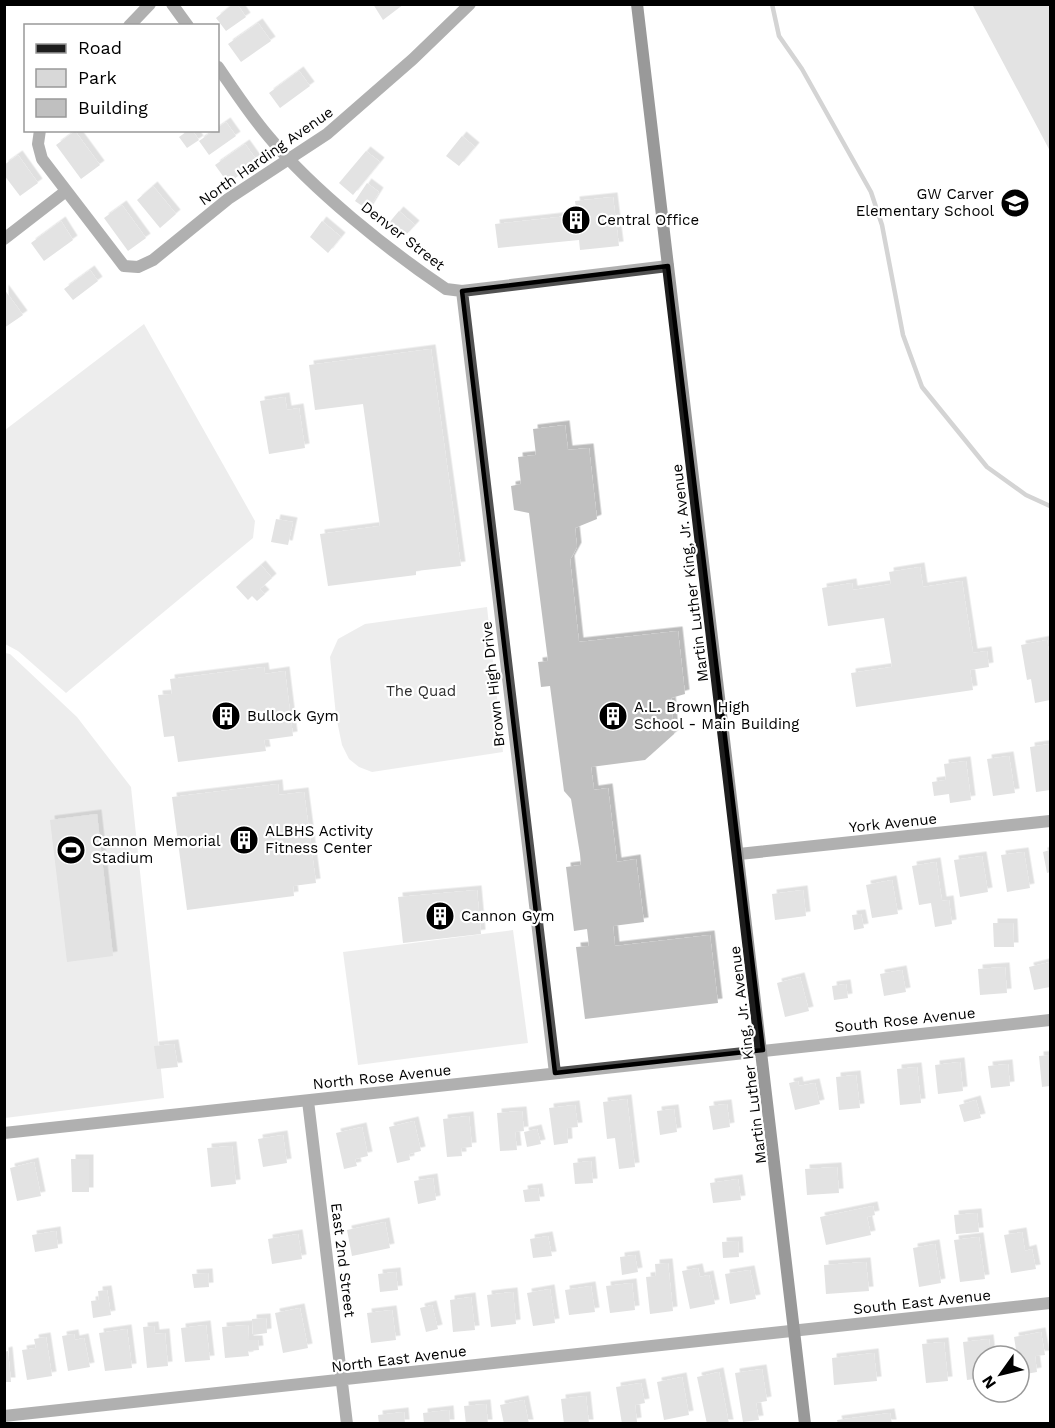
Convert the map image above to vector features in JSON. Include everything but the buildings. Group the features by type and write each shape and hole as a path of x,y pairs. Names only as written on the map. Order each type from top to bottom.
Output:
{"main road":[{"name":"Martin Luther King, Jr. Avenue","path":"637,4 763,1050 805,1424"}],"street":[{"path":"131,24 150,4"},
{"path":"172,4 187,24"},
{"name":"North Harding Avenue","path":"66,190 124,266 138,267 153,260 228,199 327,134 413,59 467,5"},
{"name":"Denver Street","path":"219,68 268,136 290,160 327,195 422,273 446,289 462,291 668,266"},
{"path":"4,239 66,190 42,159 38,144 40,132"},
{"name":"Brown High Drive","path":"462,291 555,1073"},
{"name":"York Avenue","path":"739,854 1050,821"},
{"name":"South Rose Avenue","path":"763,1050 1050,1020"},
{"name":"North Rose Avenue","path":"4,1133 763,1050"},
{"name":"East 2nd Street","path":"308,1101 348,1424"},
{"name":"South East Avenue","path":"796,1330 1050,1303"},
{"name":"North East Avenue","path":"4,1416 796,1330"}],"highlighted area":[{"path":"668,266 763,1050 555,1073 462,291"}],"green space":[{"path":"144,324 255,521 253,538 66,693 18,651 5,644 5,430"},
{"name":"The Quad","path":"487,607 503,752 372,772 359,767 349,759 342,745 336,716 330,657 338,639 365,624"},
{"name":"Cannon Memorial Stadium","path":"5,653 10,654 77,717 131,787 164,1098 5,1118"},
{"path":"513,930 528,1043 358,1065 343,952"}],"waterway":[{"path":"772,4 779,36 802,69 871,192 882,225 903,335 922,387 987,467 1026,495 1050,506"}],"place":[{"name":"GW Carver Elementary School","path":"1015,203"},
{"name":"Central Office","path":"576,220"},
{"name":"Bullock Gym","path":"226,716"},
{"name":"A.L. Brown High School - Main Building","path":"613,716"},
{"name":"ALBHS Activity Fitness Center","path":"244,840"},
{"name":"Cannon Memorial Stadium","path":"71,850"},
{"name":"Cannon Gym","path":"440,916"}]}
